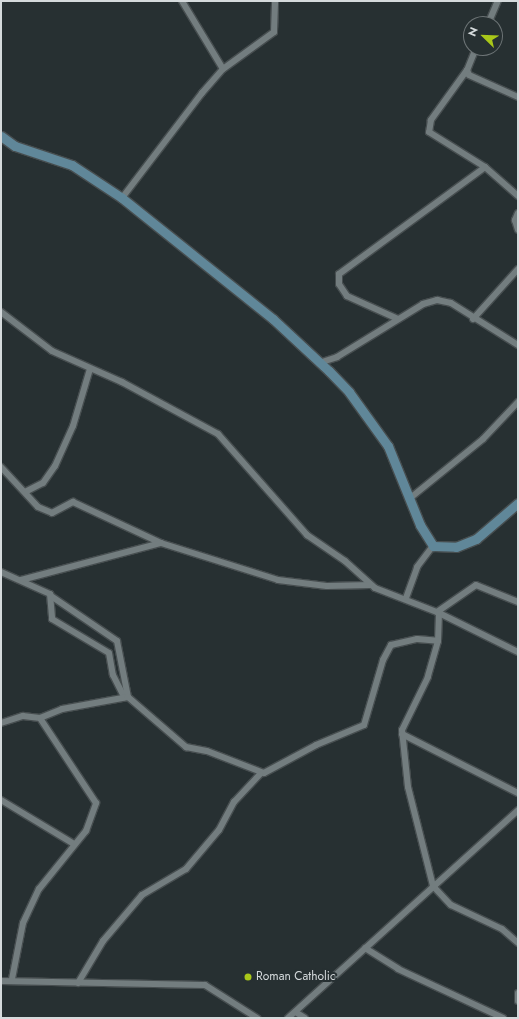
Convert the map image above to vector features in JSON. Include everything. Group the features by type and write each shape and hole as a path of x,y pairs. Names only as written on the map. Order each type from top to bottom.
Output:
{"street":[{"path":"182,1 224,69"},
{"path":"122,198 224,69 274,32 276,1"},
{"path":"491,16 498,1"},
{"path":"473,56 467,70 428,129 441,142 485,167 518,196"},
{"path":"467,70 472,77 518,97"},
{"path":"1,136 15,146 72,165 122,198 273,319 349,392 375,425 396,460 409,499 433,546"},
{"path":"398,319 347,296 339,284 339,274 485,167"},
{"path":"518,213 515,220 518,230"},
{"path":"473,319 516,277 518,269"},
{"path":"319,363 336,357 398,319 437,300 451,303 473,319 518,345"},
{"path":"1,312 52,351 90,370 122,382 218,434 307,535 345,561 370,585"},
{"path":"25,492 43,483 55,466 72,426 90,370"},
{"path":"409,499 483,439 518,402"},
{"path":"1,475 3,469 45,510 56,513 73,502 161,543 278,580 327,586 370,585 406,598 438,612 518,652"},
{"path":"433,546 456,547 476,539 518,503"},
{"path":"21,580 161,543"},
{"path":"406,598 417,567 433,546"},
{"path":"1,572 21,580 51,596 117,641 126,697"},
{"path":"438,612 476,585 518,602"},
{"path":"51,596 52,619 109,653 113,675 126,697 180,744 260,774"},
{"path":"438,612 438,641 428,677 402,734 408,787 433,886 451,906 502,929 518,943"},
{"path":"78,983 103,941 142,895 186,869 219,830 241,793 260,774 364,724 383,660 391,645 417,640 438,641"},
{"path":"1,723 23,716 40,718 62,708 126,697"},
{"path":"12,979 23,923 39,889 74,844 91,819 95,799 40,718"},
{"path":"402,734 518,793"},
{"path":"1,800 74,844"},
{"path":"288,1018 297,1013 365,948 518,810"},
{"path":"365,948 398,969 503,1018"},
{"path":"1,981 12,979 78,983 205,986 257,1018"},
{"path":"518,993 518,1001"},
{"path":"297,1013 305,1018"}],"place":[{"name":"Roman Catholic","path":"248,977"}]}
